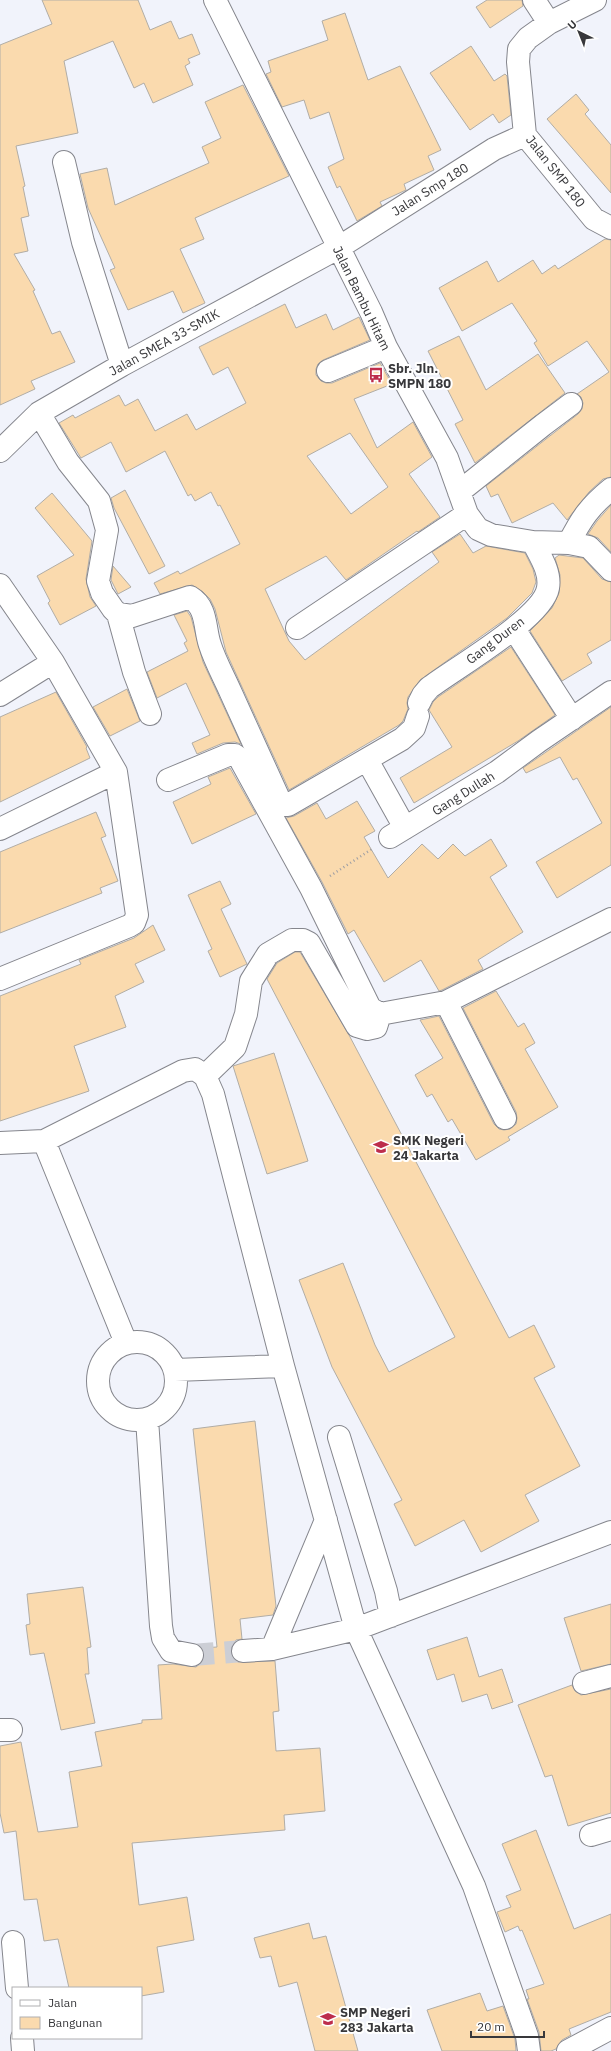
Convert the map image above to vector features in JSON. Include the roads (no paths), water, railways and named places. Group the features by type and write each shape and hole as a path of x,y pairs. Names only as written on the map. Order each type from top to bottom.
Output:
{"street":[{"name":"Jalan Bambu Hitam","path":"215,0 371,312 386,347 447,458 467,514 478,529 491,535 533,542 569,543 590,547 611,570"},
{"path":"534,0 549,24"},
{"name":"Jalan SMP 180","path":"596,0 549,24 528,38 519,49 518,62 525,135 594,219 611,228"},
{"name":"Jalan Smp 180","path":"338,248 494,149 525,135"},
{"path":"64,162 82,242 122,365"},
{"name":"Jalan SMEA 33-SMIK","path":"0,451 39,413 122,365 338,248"},
{"path":"328,371 386,347"},
{"path":"459,492 571,404"},
{"path":"39,413 68,462 99,501 108,530 98,581 102,593 118,614 134,672 150,714"},
{"path":"569,543 582,517 593,504 611,489"},
{"path":"296,628 467,514"},
{"name":"Gang Duren","path":"245,750 280,801 284,805 288,805 409,734 416,724 422,695 429,688 514,629 540,604 548,587 547,570 533,542"},
{"path":"0,585 53,662 116,772 136,919 129,926 0,979"},
{"path":"118,614 132,616 180,599 190,597 200,606 207,622 211,647 245,750 240,759 311,888 370,1008 380,1014 446,1002 611,919"},
{"path":"514,629 572,719"},
{"path":"0,695 53,662"},
{"name":"Gang Dullah","path":"367,760 398,833 497,772 611,692"},
{"path":"168,780 228,754 245,750"},
{"path":"0,828 116,772"},
{"path":"206,1076 235,1047 246,1014 251,981 268,954 292,940 303,940 309,943 357,1026 367,1029 376,1027 380,1014"},
{"path":"446,1002 505,1118"},
{"path":"0,1143 44,1141 183,1071 195,1068 206,1076 213,1094 283,1366 356,1629 474,1886 527,2036 529,2051"},
{"path":"44,1141 126,1342"},
{"path":"142,1341 156,1346 168,1356 175,1370 176,1385 171,1400 161,1412 148,1419 132,1420 117,1416 106,1405 98,1392 97,1376 102,1362 112,1350 126,1342 142,1341"},
{"path":"175,1370 283,1366"},
{"path":"148,1419 163,1638 171,1651 192,1655"},
{"path":"339,1437 386,1591 391,1616"},
{"path":"272,1649 326,1520"},
{"path":"243,1651 272,1649 356,1629 611,1532"},
{"path":"584,1683 611,1676"},
{"path":"13,1942 17,1987"},
{"path":"568,2051 611,2028"},
{"path":"22,2039 23,2051"}],"tunnel":[{"path":"192,1655 243,1651"}],"place":[{"name":"Sbr. Jln. SMPN 180","path":"376,375"},
{"name":"SMK Negeri 24 Jakarta","path":"381,1147"},
{"name":"SMP Negeri 283 Jakarta","path":"328,2019"}]}
